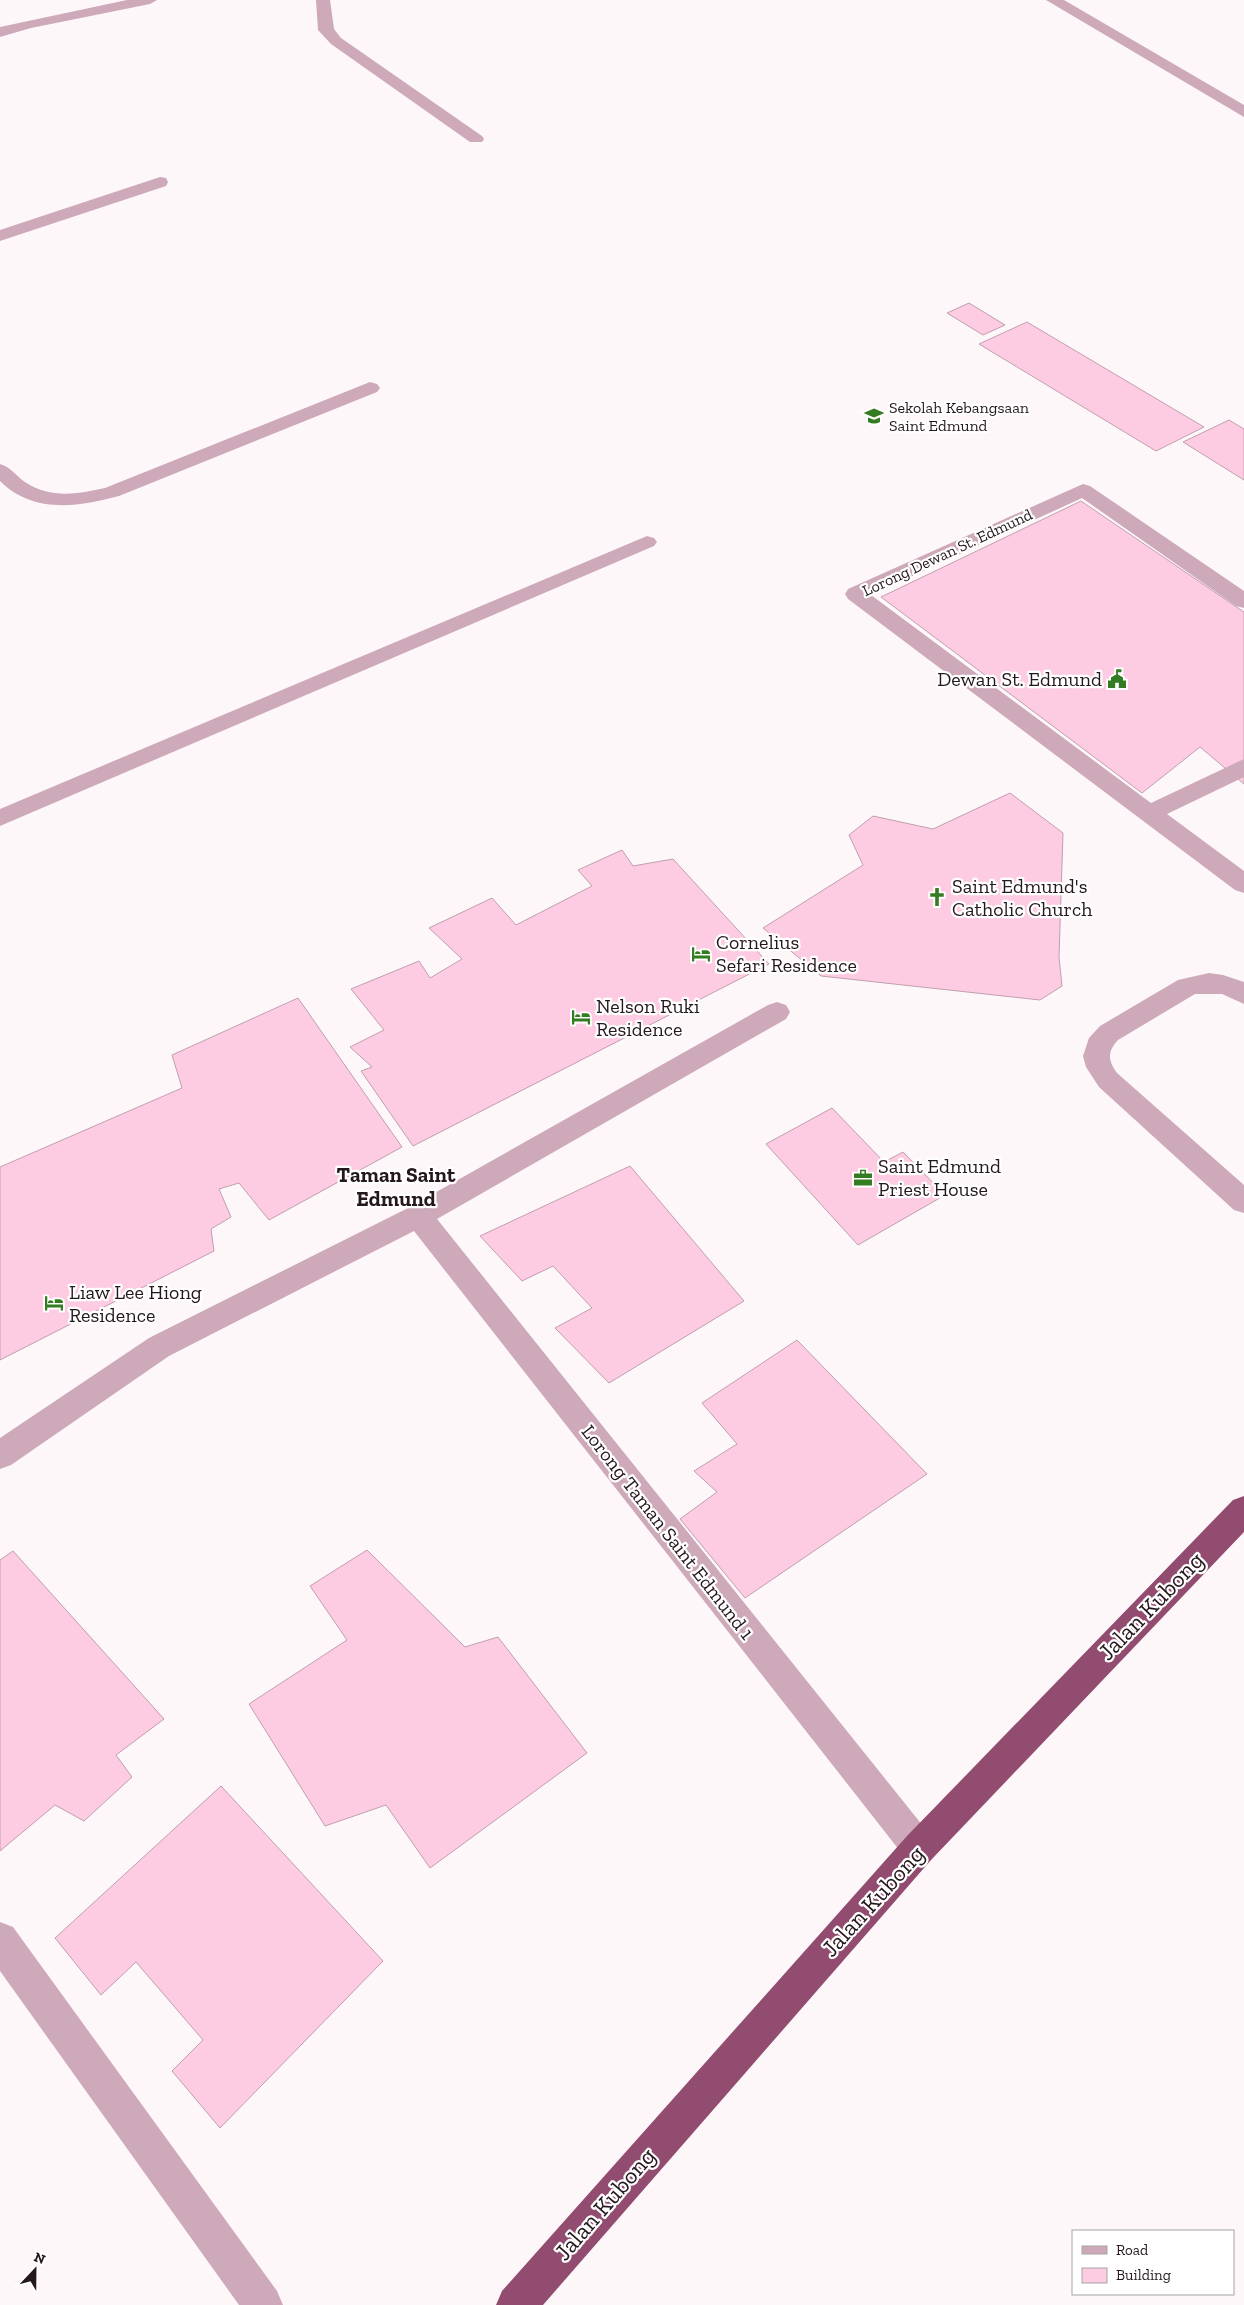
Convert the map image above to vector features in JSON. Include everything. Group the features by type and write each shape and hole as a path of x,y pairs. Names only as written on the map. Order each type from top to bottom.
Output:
{"highway":[{"name":"Jalan Kubong","path":"516,2305 919,1848 1244,1510"}],"street":[{"path":"0,32 29,24 150,0"},
{"path":"323,0 326,30 336,42 476,139"},
{"path":"1053,0 1244,112"},
{"path":"0,236 160,182"},
{"path":"0,470 11,483 28,494 54,500 83,500 112,492 370,388"},
{"name":"Lorong Dewan St. Edmund","path":"1244,601 1083,490 856,594 1244,884"},
{"path":"0,818 647,542"},
{"path":"1150,813 1244,767"},
{"path":"1244,994 1233,987 1216,983 1200,983 1187,988 1109,1033 1099,1043 1095,1054 1098,1067 1108,1080 1244,1202"},
{"path":"0,1456 159,1347 418,1216 777,1012"},
{"name":"Lorong Taman Saint Edmund 1","path":"418,1216 919,1848"},
{"path":"0,1940 263,2305"}],"building":[{"path":"969,303 1005,325 983,335 947,313"},
{"path":"1027,322 1204,427 1156,451 979,344"},
{"path":"1229,420 1244,429 1244,480 1183,442"},
{"name":"Dewan St. Edmund","path":"1081,501 1244,612 1244,784 1200,747 1142,793 881,597"},
{"name":"Saint Edmund's Catholic Church","path":"1010,793 1063,833 1059,957 1062,986 1040,1000 821,976 763,928 863,865 849,835 873,816 933,829"},
{"path":"622,850 633,866 673,859 769,964 413,1146 361,1071 372,1067 350,1047 384,1030 351,989 419,961 430,978 462,959 429,928 492,898 516,925 592,886 578,870"},
{"path":"298,998 402,1147 269,1220 239,1183 219,1189 231,1217 211,1229 214,1251 0,1360 0,1167 182,1088 172,1055"},
{"name":"Saint Edmund Priest House","path":"832,1108 884,1162 903,1152 945,1195 858,1245 766,1144"},
{"path":"630,1166 744,1301 609,1383 555,1328 592,1308 553,1266 522,1281 480,1236"},
{"path":"797,1340 927,1474 745,1598 680,1519 717,1492 694,1471 737,1444 702,1403"},
{"path":"367,1550 465,1647 498,1637 587,1753 430,1868 386,1805 325,1826 249,1704 347,1640 310,1586"},
{"path":"13,1551 164,1719 116,1755 132,1777 84,1821 55,1805 0,1851 0,1560"},
{"path":"221,1786 383,1961 220,2128 172,2071 203,2040 136,1962 101,1995 55,1938"}],"place":[{"name":"Sekolah Kebangsaan Saint Edmund","path":"874,416"},
{"name":"Dewan St. Edmund","path":"1117,679"},
{"name":"Saint Edmund's Catholic Church","path":"937,897"},
{"name":"Cornelius Sefari Residence","path":"701,954"},
{"name":"Nelson Ruki Residence","path":"581,1017"},
{"name":"Saint Edmund Priest House","path":"863,1178"},
{"name":"Liaw Lee Hiong Residence","path":"54,1303"}],"district":[{"name":"Taman Saint Edmund","path":"396,1187"}]}
